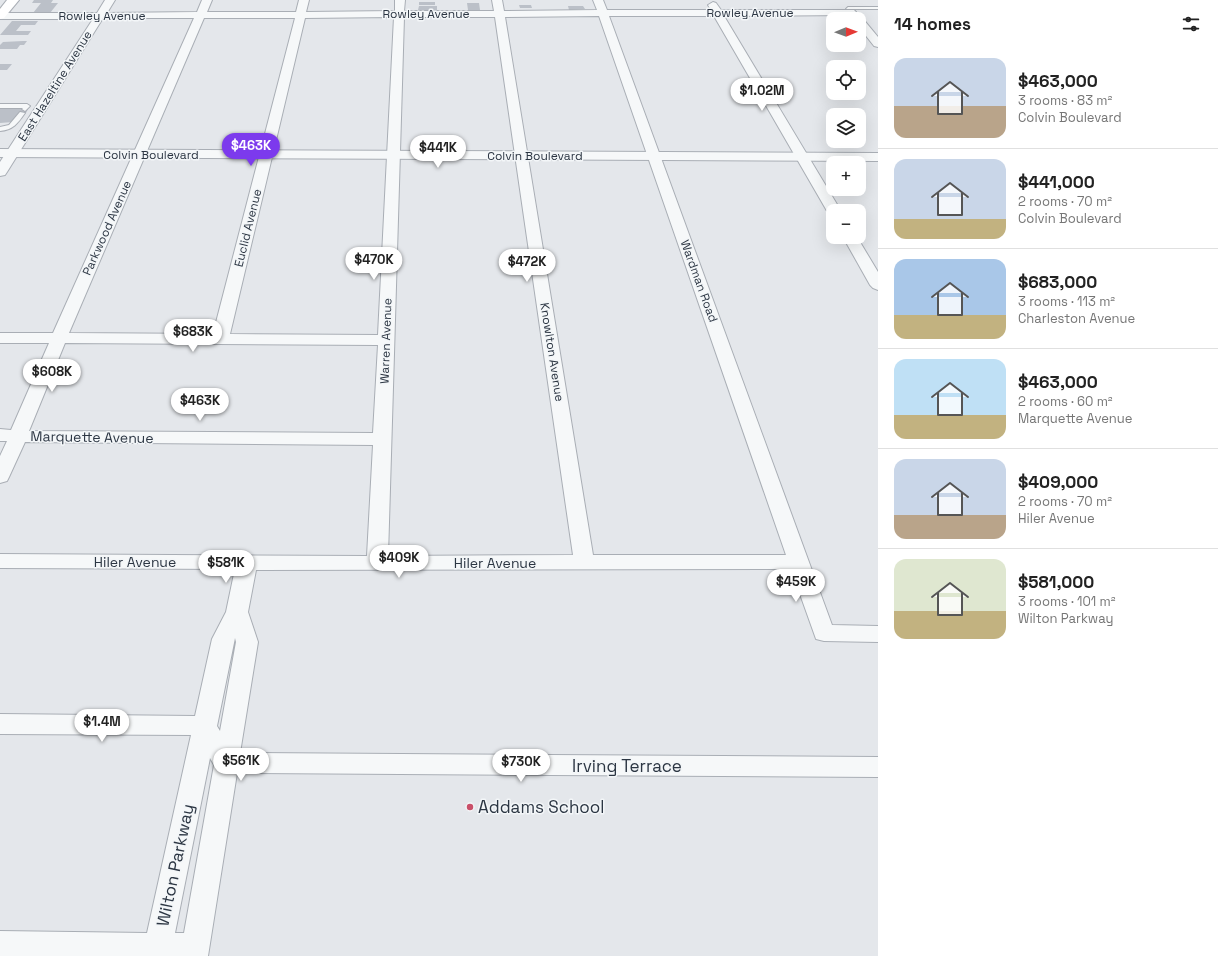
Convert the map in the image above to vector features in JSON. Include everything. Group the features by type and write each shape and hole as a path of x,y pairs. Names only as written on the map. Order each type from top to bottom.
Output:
{"main road":[{"path":"0,16 13,0"}],"street":[{"name":"East Hazeltine Avenue","path":"0,172 6,154 110,0"},
{"name":"Parkwood Avenue","path":"0,477 11,436 59,338 207,0"},
{"name":"Euclid Avenue","path":"220,340 304,0"},
{"path":"710,0 830,204"},
{"path":"841,0 851,12"},
{"name":"Rowley Avenue","path":"0,16 300,15 400,7 600,7 718,13 826,15"},
{"name":"Warren Avenue","path":"377,563 400,7"},
{"name":"Knowlton Avenue","path":"499,7 584,562"},
{"name":"Wardman Road","path":"600,7 824,633 878,634"},
{"path":"866,30 878,44"},
{"name":"Colvin Boulevard","path":"6,154 878,157"},
{"path":"854,244 878,285"},
{"path":"0,338 386,340"},
{"name":"Marquette Avenue","path":"11,436 382,439"},
{"name":"Hiler Avenue","path":"0,561 377,563 799,562"},
{"name":"Wilton Parkway","path":"157,951 223,639 237,612 247,562"},
{"name":"Wilton Parkway","path":"194,952 246,642 237,612"},
{"path":"0,724 204,726 226,763"},
{"name":"Irving Terrace","path":"226,763 878,767"},
{"path":"0,944 194,952"}],"lane":[{"path":"864,12 878,8"},
{"path":"0,106 27,106 13,126 2,129"}],"building":[{"path":"34,0 53,0 51,3 58,3 50,13 33,13 41,3 32,3"},
{"path":"419,2 435,2 435,5 419,5"},
{"path":"467,3 479,3 480,10 468,10"},
{"path":"519,5 531,5 532,8 520,8"},
{"path":"419,6 437,6 437,10 418,10"},
{"path":"568,6 583,6 585,9 569,10"},
{"path":"12,21 38,21 35,25 21,25 16,31 31,31 28,35 0,35"},
{"path":"27,41 24,45 20,45 17,49 0,49 0,45 3,42"},
{"path":"0,64 12,64 7,70 0,70"},
{"path":"0,107 23,107 21,109 28,109 26,113 19,113 13,122 0,123"}],"place":[{"name":"Addams School","path":"470,807"}]}
